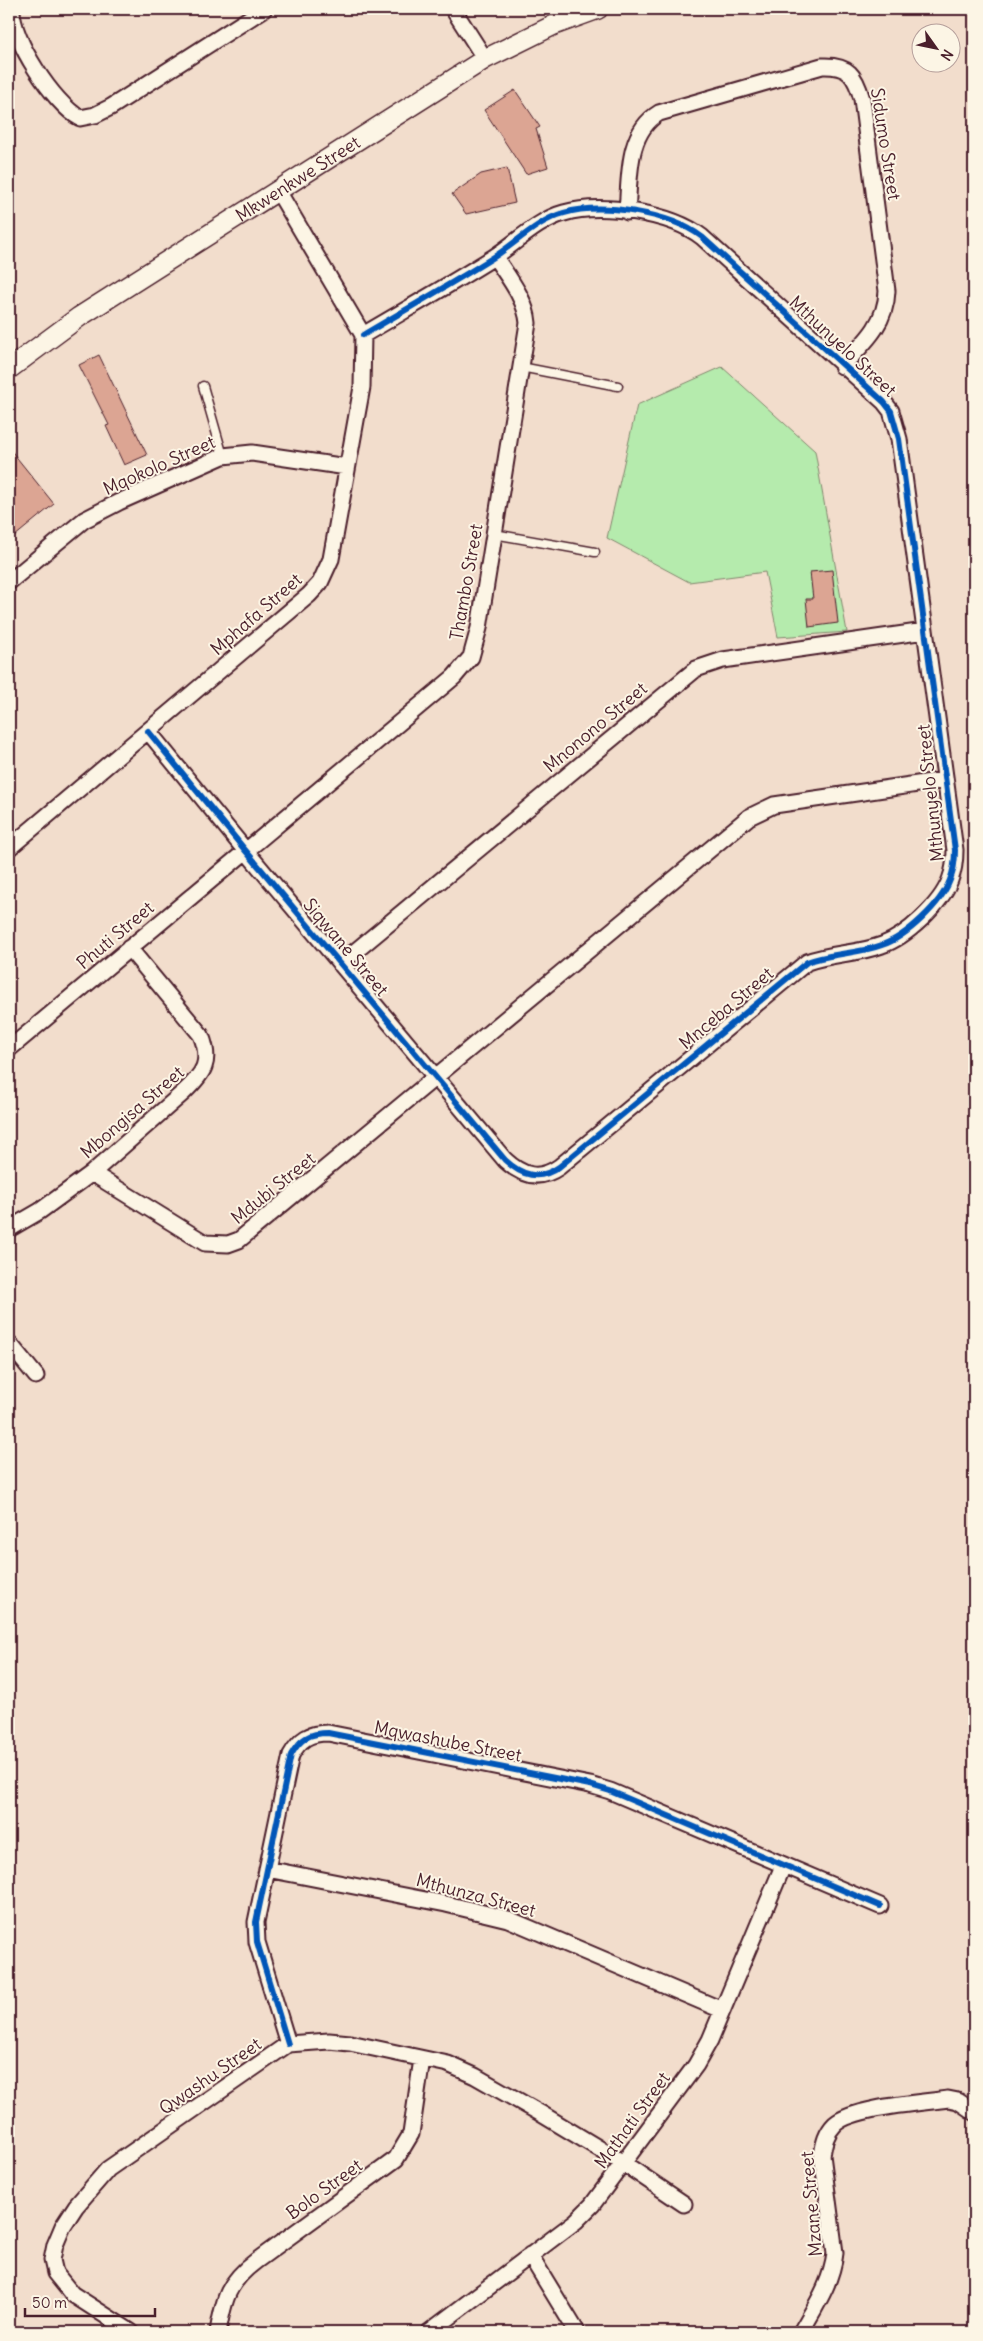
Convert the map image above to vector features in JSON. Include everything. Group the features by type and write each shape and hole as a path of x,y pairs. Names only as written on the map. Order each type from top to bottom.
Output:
{"street":[{"path":"12,9 12,19 16,31 50,92 69,112 80,118 95,115 111,107 264,9"},
{"path":"453,9 485,59"},
{"name":"Mkwenkwe Street","path":"9,369 79,317 485,59 554,25 598,9"},
{"name":"Sidumo Street","path":"627,212 631,164 636,140 647,124 659,113 822,66 842,68 851,74 857,82 862,99 887,291 887,305 878,326 842,366"},
{"path":"278,191 363,335"},
{"name":"Mthunyelo Street","path":"363,335 495,257 547,220 564,213 603,209 660,216 691,228 884,402 891,411 896,423 955,850 955,864 949,882"},
{"name":"Thambo Street","path":"245,850 465,666 476,644 528,323 527,312 495,257"},
{"name":"Mphafa Street","path":"9,848 309,595 320,583 331,559 362,387 363,335"},
{"name":"Mqokolo Street","path":"9,582 84,520 119,502 223,456 252,453 347,467"},
{"name":"Mnonono Street","path":"340,964 696,669 723,660 925,631"},
{"name":"Siqwane Street","path":"148,731 245,850 505,1160 514,1169 527,1176"},
{"path":"436,1076 756,813 774,805 945,780"},
{"name":"Phuti Street","path":"9,1049 245,850"},
{"name":"Mnceba Street","path":"527,1176 540,1176 551,1173 559,1167 802,965 820,957 881,946 898,938 925,913 949,882"},
{"name":"Mbongisa Street","path":"9,1229 40,1210 92,1173 199,1078 205,1067 205,1044 201,1035 129,948"},
{"name":"Mdubi Street","path":"92,1173 194,1238 204,1243 228,1244 253,1231 436,1076"},
{"path":"9,1343 36,1376"},
{"name":"Mqwashube Street","path":"288,2044 257,1942 256,1922 291,1755 298,1744 307,1736 317,1733 328,1733 590,1785 629,1798 783,1866 880,1906"},
{"name":"Mathati Street","path":"429,2332 592,2206 696,2065 710,2040 783,1866"},
{"name":"Mthunza Street","path":"267,1869 446,1904 508,1919 722,2010"},
{"name":"Qwashu Street","path":"131,2332 72,2294 55,2273 52,2260 55,2245 63,2226 76,2206 108,2169 288,2044 329,2041 350,2043 448,2064 475,2076 623,2163 684,2204"},
{"name":"Bolo Street","path":"218,2332 226,2293 235,2279 256,2261 396,2159 411,2134 422,2059"},
{"name":"Mzane Street","path":"801,2332 829,2280 836,2253 822,2155 824,2141 829,2131 837,2123 860,2112 948,2099 958,2101 974,2112"},
{"path":"530,2255 577,2332"}],"lane":[{"path":"521,367 618,386"},
{"path":"203,386 223,456"},
{"path":"494,534 595,552"}],"green space":[{"path":"722,367 815,451 847,632 778,637 765,572 689,582 607,538 637,405"}],"building":[{"path":"515,90 540,127 536,129 548,167 526,174 484,110"},
{"path":"507,168 515,203 466,214 452,194 481,174"},
{"path":"99,355 147,455 124,465 106,426 109,425 79,365"},
{"path":"9,448 54,504 9,541"},
{"path":"832,570 838,623 809,627 806,599 813,599 810,572"}],"cycle path":[{"path":"148,731 245,850 505,1160 518,1170 531,1175 545,1174 559,1167 807,962 873,948 901,935 922,919 931,909 950,880 955,850 899,439 891,411 884,402 702,237 689,229 655,216 616,209 580,210 554,216 536,226 478,267 363,335"},
{"path":"288,2044 257,1942 256,1922 291,1755 302,1741 315,1734 328,1733 590,1785 610,1791 880,1906"}]}
